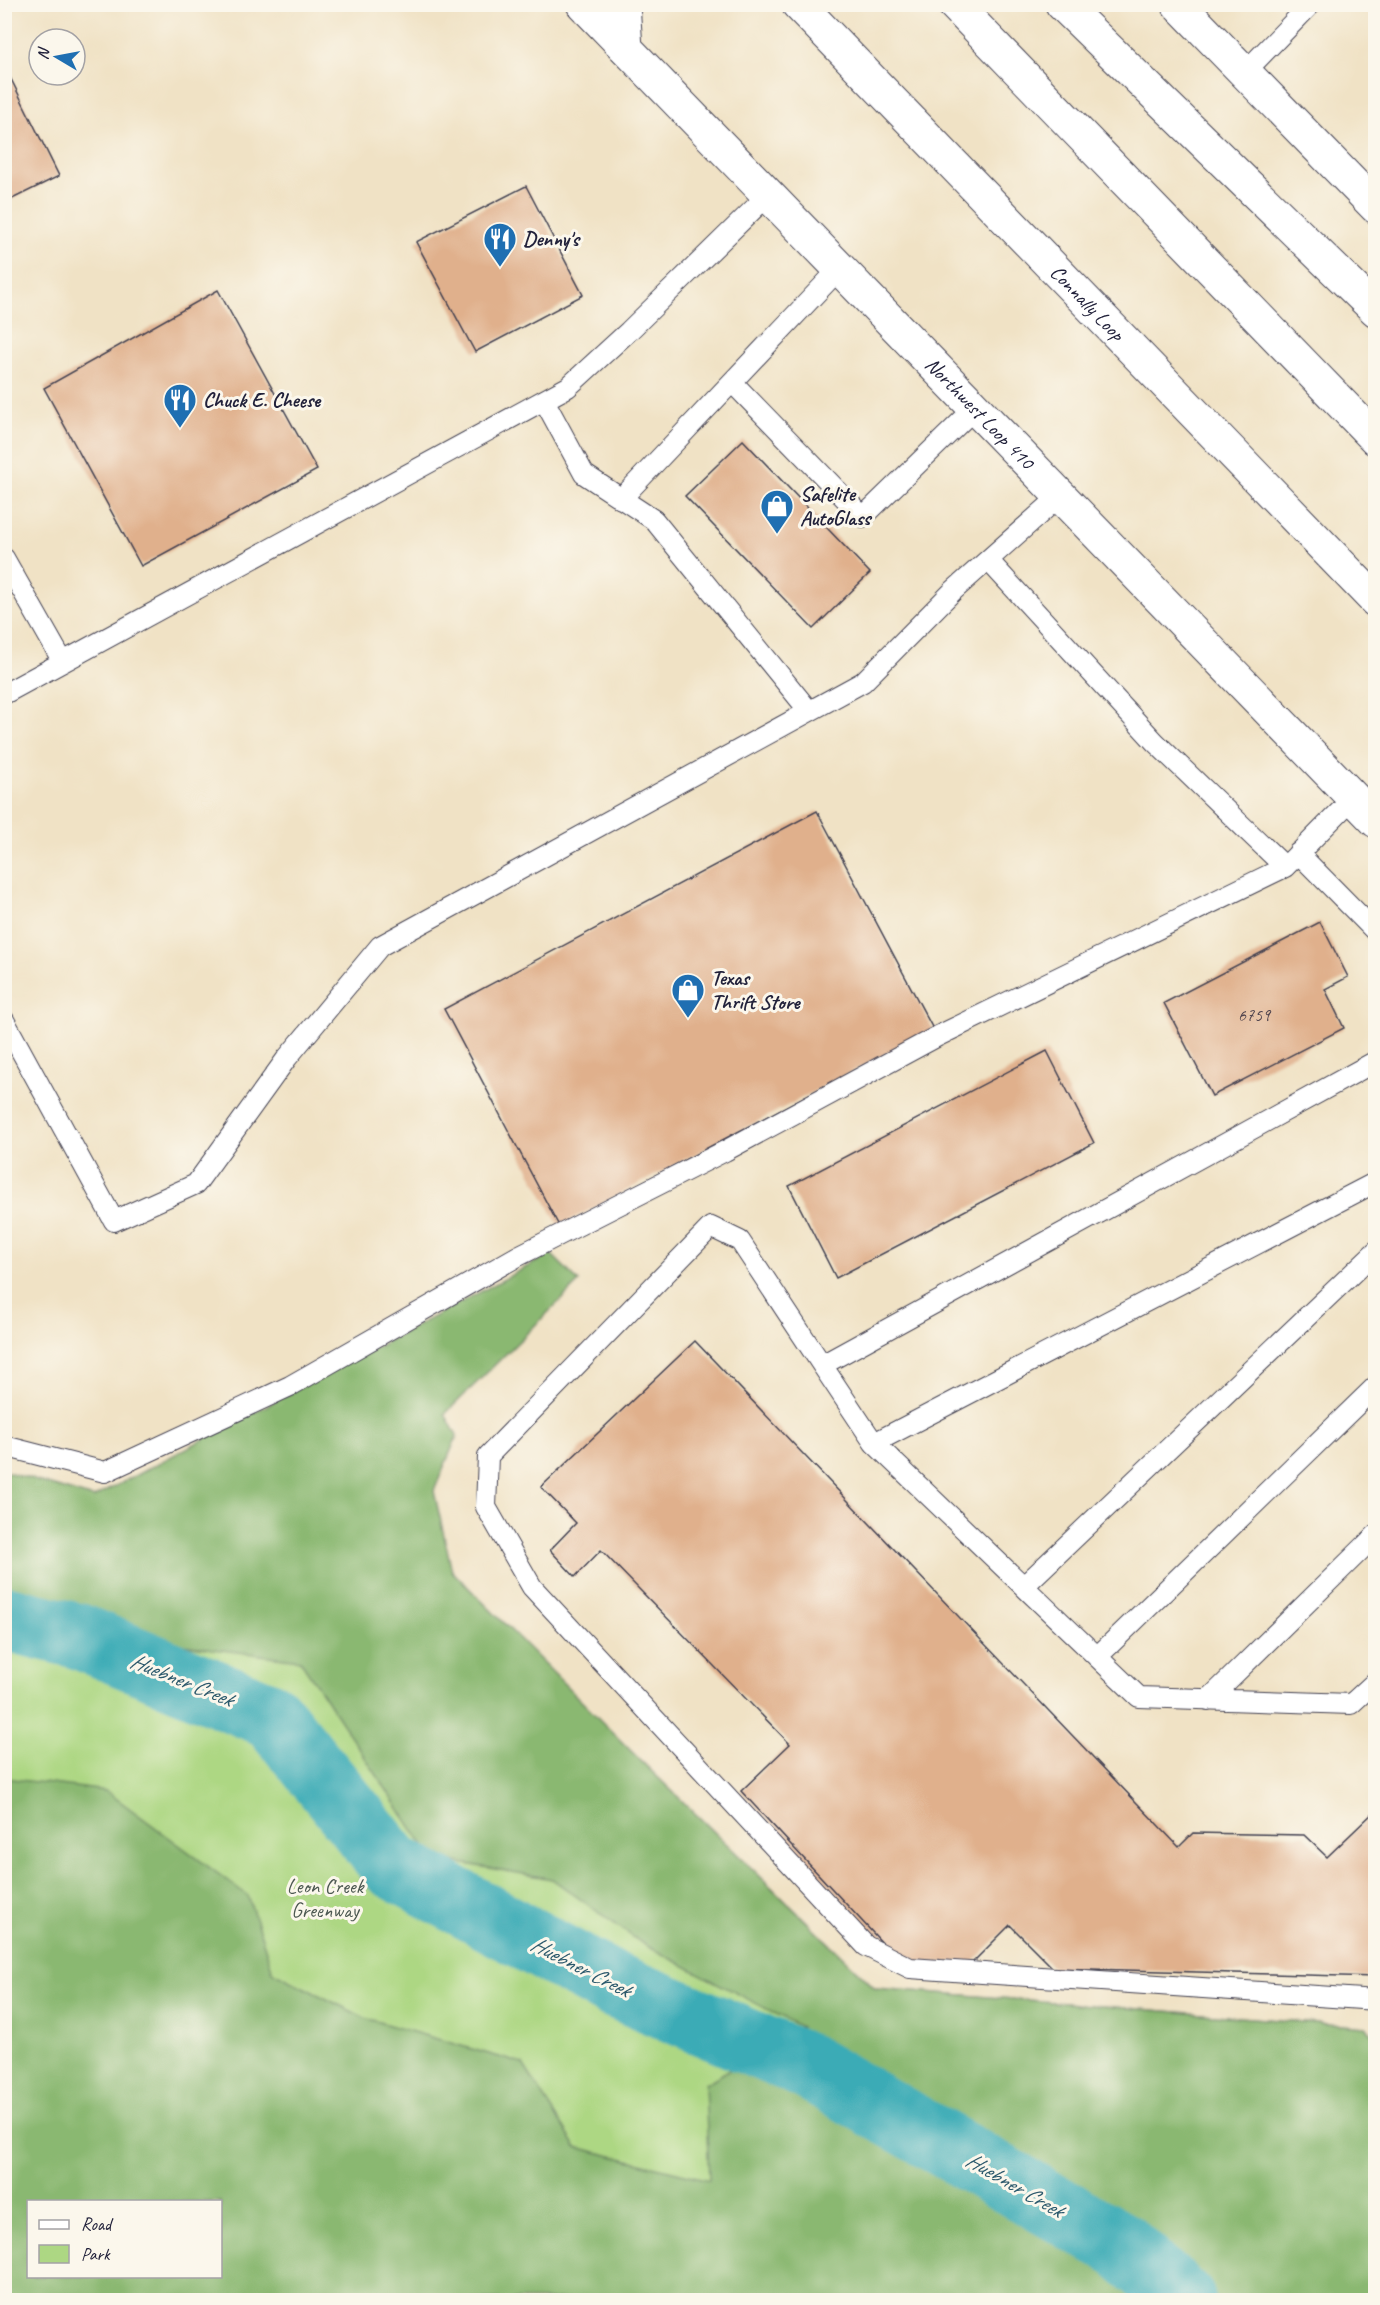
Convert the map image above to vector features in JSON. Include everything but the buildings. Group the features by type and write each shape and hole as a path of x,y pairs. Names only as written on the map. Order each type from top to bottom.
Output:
{"main road":[{"name":"Northwest Loop 410","path":"583,4 1376,821"},
{"path":"623,4 626,48"},
{"name":"Connally Loop","path":"798,4 1376,601"},
{"path":"954,4 1376,439"},
{"path":"1062,4 1376,310"},
{"path":"1178,4 1376,207"}],"lane":[{"path":"1245,72 1311,4"},
{"path":"4,694 568,387 629,331 768,195"},
{"path":"621,499 840,268"},
{"path":"732,382 863,517 975,408"},
{"path":"544,400 584,474 654,520 809,711"},
{"path":"4,1020 114,1221 196,1184 287,1058 380,946 863,682 953,591 1060,496"},
{"path":"4,558 63,662"},
{"path":"988,560 1155,742 1376,932"},
{"path":"4,1446 105,1472 290,1386 518,1256 726,1151 938,1036 1292,860 1353,798"},
{"path":"822,1365 1376,1061"},
{"path":"874,1443 1376,1182"},
{"path":"1376,1681 1351,1704 1139,1697 874,1443 740,1241 711,1227 488,1456 486,1507 532,1587 866,1946 910,1968 1376,2000"},
{"path":"1024,1586 1376,1251"},
{"path":"1097,1657 1376,1386"},
{"path":"1208,1700 1376,1535"}],"green space":[{"name":"Leon Creek Greenway","path":"551,1254 579,1282 445,1414 457,1436 434,1491 452,1571 642,1762 875,1988 1366,2027 1376,2037 1375,2300 5,2300 5,1778 106,1791 248,1896 273,1972 365,2018 523,2064 576,2147 709,2180 705,2084 801,2027 643,1944 552,1879 432,1858 300,1660 152,1641 5,1596 4,1471 93,1498"},
{"name":"Leon Creek Greenway","path":"4,1471 93,1498 642,1762 875,1988 1366,2027 1376,2037 1375,2300 5,2300"}],"waterway":[{"name":"Huebner Creek","path":"4,1618 78,1636 272,1716 393,1866 611,1984 808,2067 1121,2245 1183,2300"}],"place":[{"name":"Denny's","path":"500,268"},
{"name":"Chuck E. Cheese","path":"180,429"},
{"name":"Safelite AutoGlass","path":"777,535"},
{"name":"Texas Thrift Store","path":"688,1019"}]}
